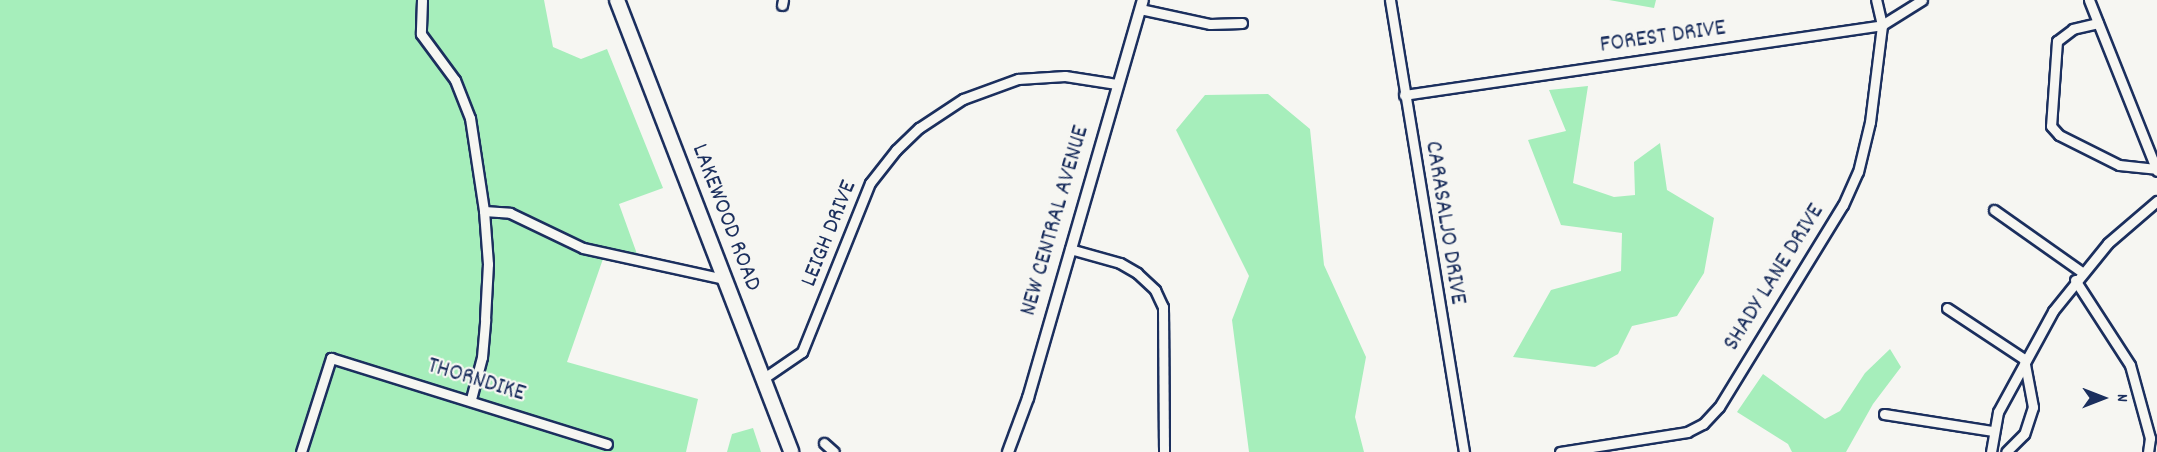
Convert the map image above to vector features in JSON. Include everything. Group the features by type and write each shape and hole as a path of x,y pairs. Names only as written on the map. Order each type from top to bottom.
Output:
{"main road":[{"name":"LAKEWOOD ROAD","path":"617,0 764,378 790,452"}],"street":[{"path":"422,0 422,34 455,80 470,118 484,211 488,264 485,319 482,357 471,399"},
{"name":"CARASALJO DRIVE","path":"1390,0 1464,452"},
{"name":"SHADY LANE DRIVE","path":"1560,452 1687,432 1703,424 1719,407 1843,205 1858,172 1870,122 1882,25 1876,0"},
{"name":"FOREST DRIVE","path":"1404,95 1882,25 1922,0"},
{"path":"2090,0 2157,170 2119,165 2059,135 2051,126 2057,41 2073,29 2098,23"},
{"path":"1142,5 1210,24 1242,23"},
{"name":"NEW CENTRAL AVENUE","path":"1008,452 1070,249 1116,84 1142,5"},
{"name":"LEIGH DRIVE","path":"764,378 802,352 870,183 896,150 919,128 963,99 1018,79 1065,76 1116,84"},
{"path":"1991,452 1992,431 2024,359 2078,276 2108,243 2157,201"},
{"path":"1994,210 2078,276 2130,365 2150,438 2148,452"},
{"path":"484,211 510,213 583,248 724,279"},
{"path":"1070,249 1128,268 1155,290 1163,307 1164,452"},
{"path":"1947,308 2024,359 2033,391 2033,407 2024,434 2006,452"},
{"name":"THORNDIKE","path":"301,452 331,358 471,399 608,444"},
{"path":"1884,414 1992,431"},
{"path":"824,443 834,452"}],"green space":[{"path":"0,0 544,0 553,47 581,59 607,49 663,188 619,204 641,265 604,256 567,362 698,399 686,452 0,452"},
{"path":"1609,0 1656,0 1654,8"},
{"path":"1588,86 1573,183 1614,197 1635,195 1634,162 1660,143 1667,190 1714,218 1704,273 1677,316 1632,326 1618,354 1595,367 1513,357 1551,290 1621,271 1622,233 1561,225 1528,140 1566,131 1549,90"},
{"path":"1268,94 1310,129 1324,265 1366,357 1355,417 1364,452 1249,452 1232,320 1249,276 1176,130 1205,95"},
{"path":"1890,349 1901,367 1873,404 1846,452 1792,452 1788,444 1737,412 1763,374 1825,419 1840,411 1865,373"},
{"path":"753,428 761,452 727,452 732,434"}]}
